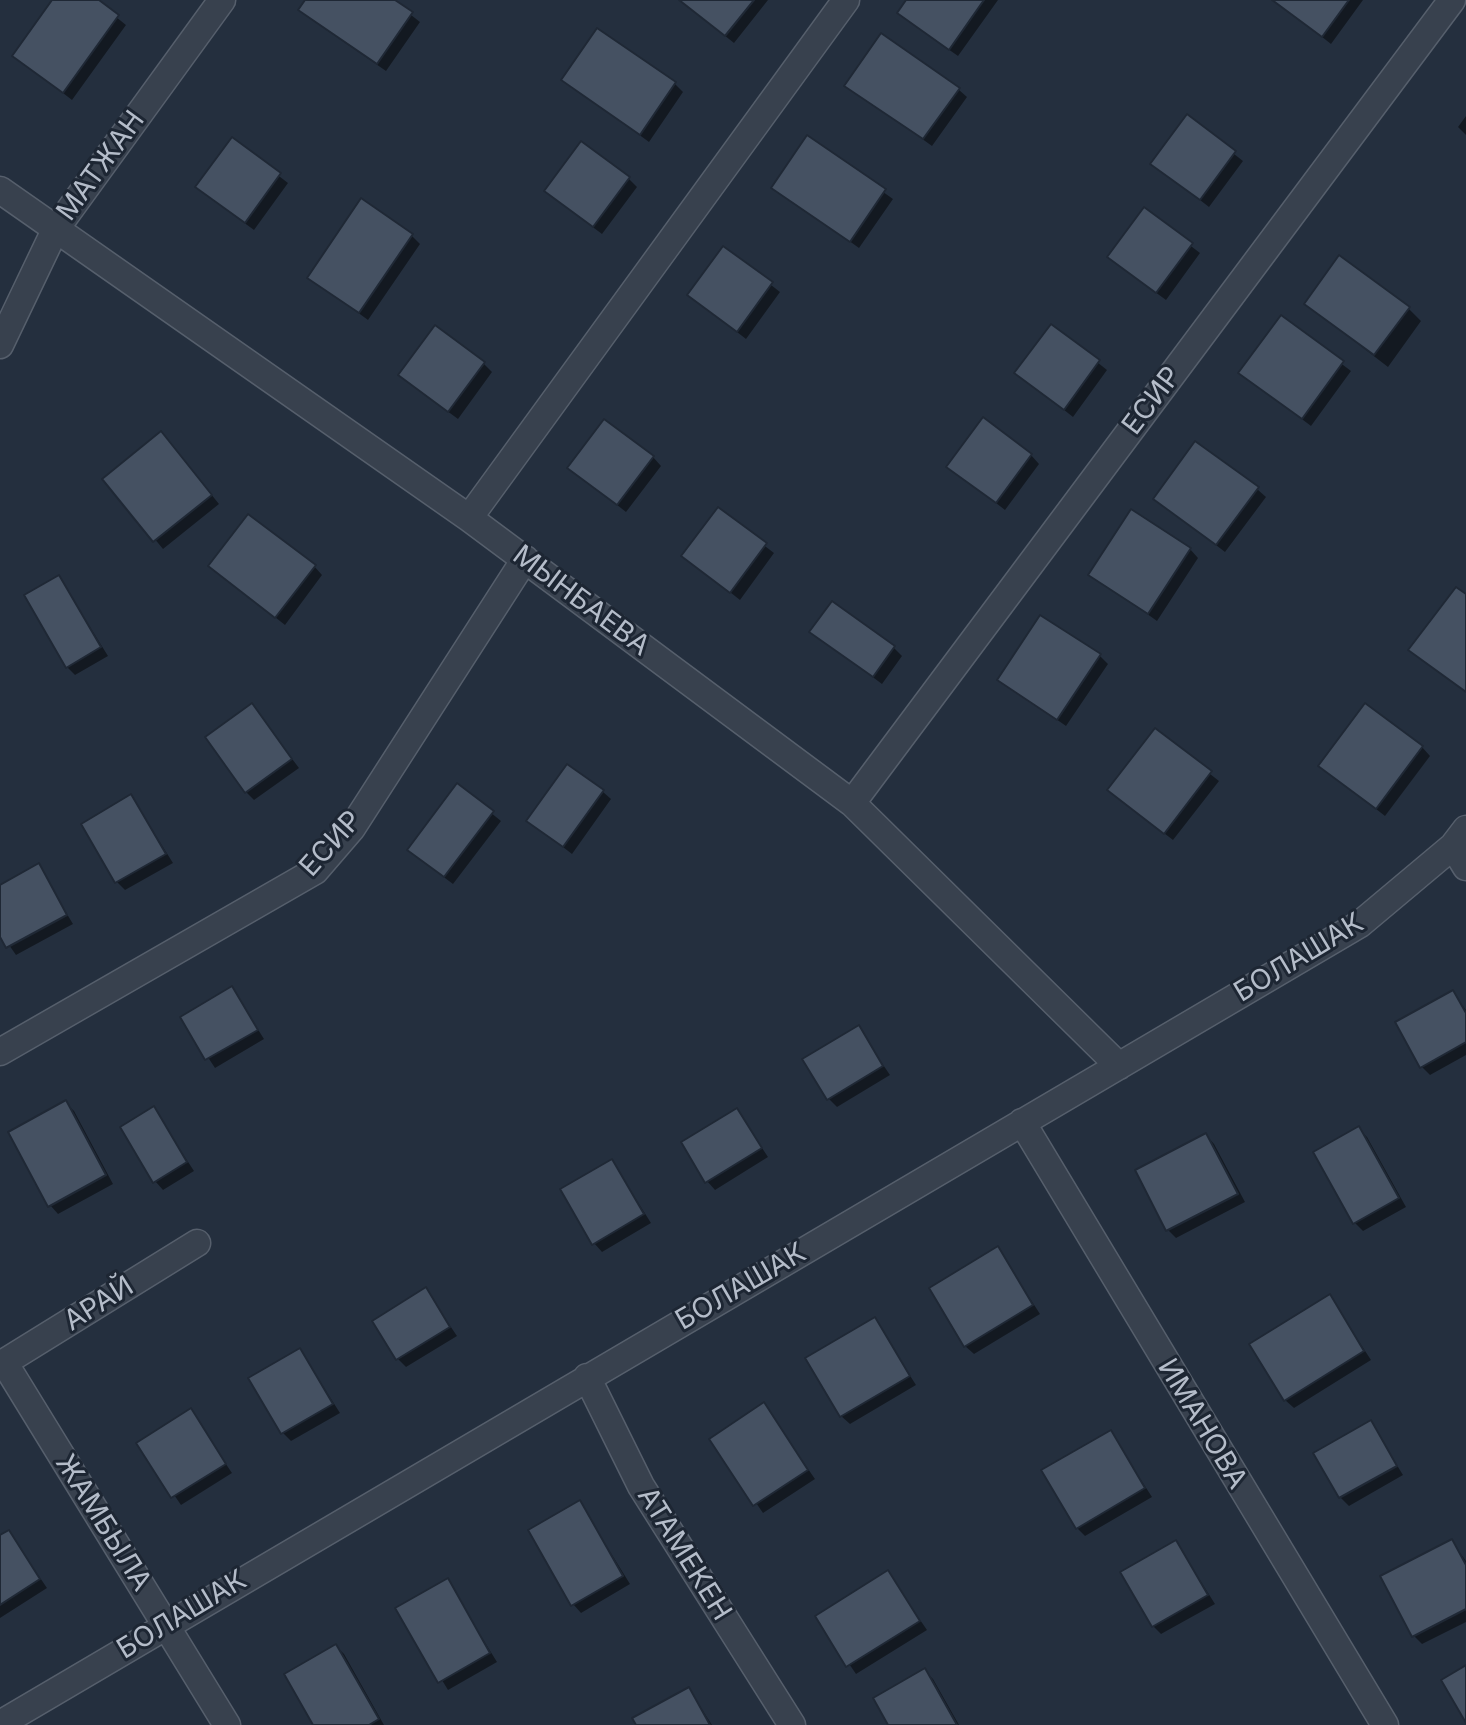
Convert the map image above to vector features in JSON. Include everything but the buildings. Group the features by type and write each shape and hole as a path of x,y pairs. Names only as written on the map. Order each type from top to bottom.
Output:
{"street":[{"name":"МАТЖАН","path":"0,345 55,230 222,0"},
{"path":"469,518 846,0"},
{"name":"ЕСИР","path":"852,803 1452,0"},
{"name":"МЫНБАЕВА","path":"0,190 469,518 852,803 1119,1066"},
{"name":"ЕСИР","path":"0,1052 315,871 352,828 525,559"},
{"name":"БОЛАШАК","path":"0,1724 1360,924 1462,847"},
{"name":"ИМАНОВА","path":"1022,1122 1385,1725"},
{"name":"АРАЙ","path":"2,1364 197,1243"},
{"name":"ЖАМБЫЛА","path":"2,1364 227,1725"},
{"name":"АТАМЕКЕН","path":"587,1377 641,1486 792,1725"}]}
